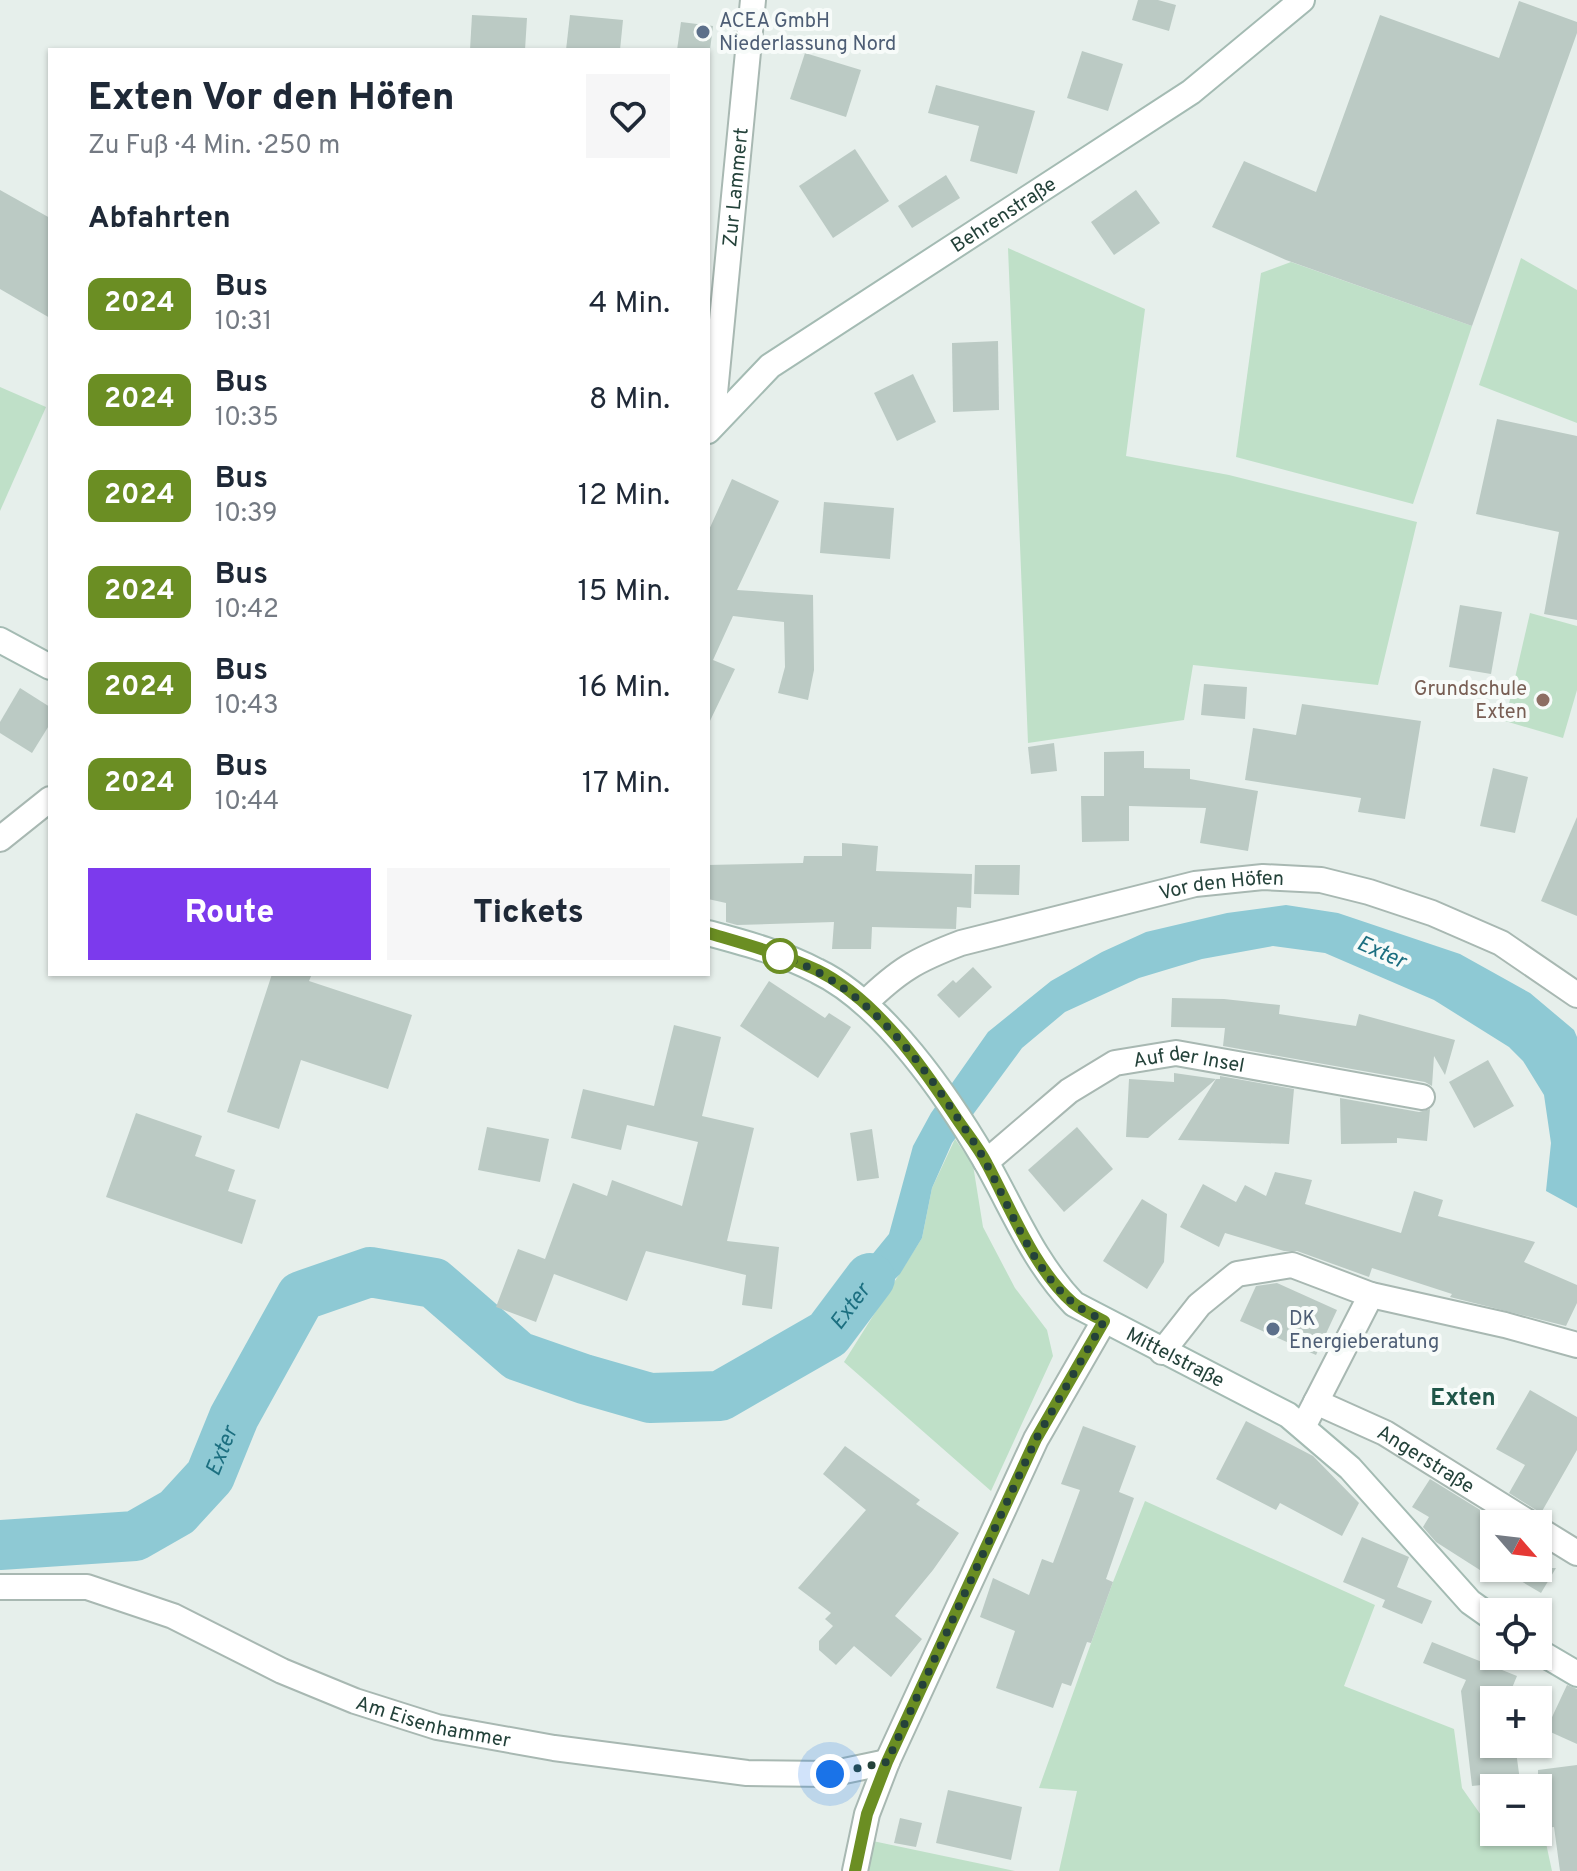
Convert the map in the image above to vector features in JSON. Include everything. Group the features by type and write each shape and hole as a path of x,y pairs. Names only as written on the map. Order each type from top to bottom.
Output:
{"street":[{"name":"Zur Lammert","path":"710,427 753,0"},
{"name":"Behrenstraße","path":"710,427 770,366 1191,92 1302,0"},
{"path":"0,640 48,666"},
{"path":"0,839 48,801"},
{"name":"Vor den Höfen","path":"865,1003 894,975 925,957 961,943 1195,884 1263,877 1321,880 1432,913 1501,943 1577,995"},
{"name":"Mittelstraße","path":"710,934 760,947 819,971 865,1003 896,1034 932,1081 984,1159 1021,1232 1054,1283 1074,1304 1288,1415 1350,1468 1470,1602 1480,1609"},
{"name":"Auf der Insel","path":"984,1159 1069,1091 1115,1063 1176,1053 1422,1097"},
{"path":"1162,1352 1199,1305 1237,1274 1292,1265 1371,1295 1505,1325 1577,1345"},
{"path":"1303,1427 1371,1295"},
{"path":"855,1871 867,1814 887,1762 1036,1439 1104,1321"},
{"name":"Angerstraße","path":"1316,1402 1385,1433 1509,1510"},
{"path":"1552,1538 1577,1553"},
{"name":"Am Eisenhammer","path":"0,1587 87,1587 173,1616 282,1671 355,1701 437,1727 554,1748 747,1773 830,1774 887,1762"},
{"path":"1552,1659 1577,1674"}],"green space":[{"path":"1008,248 1145,309 1126,456 1229,475 1417,522 1378,685 1193,665 1184,720 1028,743"},
{"path":"1521,258 1577,290 1577,423 1479,385"},
{"path":"1291,262 1472,326 1413,504 1236,457 1261,273"},
{"path":"0,387 46,407 0,511"},
{"path":"1530,613 1577,626 1577,690 1563,738 1505,721"},
{"path":"955,1139 973,1165 983,1227 1015,1288 1047,1330 1053,1356 991,1491 844,1362 922,1238 932,1188"},
{"path":"1145,1501 1375,1605 1344,1686 1454,1729 1462,1788 1480,1814 1480,1846 1547,1846 1552,1871 1059,1871 1077,1791 1039,1788"},
{"path":"868,1840 1015,1871 862,1871"}],"water":[{"path":"1286,905 1338,913 1460,954 1530,993 1574,1030 1577,1037 1577,1208 1546,1191 1551,1143 1544,1095 1523,1061 1509,1047 1434,1000 1325,953 1273,946 1202,959 1139,978 1065,1012 1022,1048 952,1143 932,1188 922,1238 900,1274 867,1307 828,1334 840,1294 889,1234 913,1146 931,1113 988,1032 1051,981 1146,932 1227,913"}],"building":[{"path":"1138,0 1158,0 1176,5 1169,31 1132,20"},
{"path":"1519,1 1577,22 1577,33 1472,326 1286,260 1212,227 1244,161 1316,192 1380,15 1499,58"},
{"path":"472,15 527,18 525,48 470,48"},
{"path":"570,15 623,20 620,48 566,48"},
{"path":"681,22 713,26 710,50 677,48"},
{"path":"1082,51 1123,64 1108,111 1067,98"},
{"path":"805,53 861,70 846,117 790,99"},
{"path":"936,85 1035,111 1017,174 970,161 979,126 928,113"},
{"path":"855,149 889,201 833,238 799,186"},
{"path":"946,175 960,198 912,228 898,206"},
{"path":"0,190 48,217 48,317 0,289"},
{"path":"1136,190 1160,223 1114,255 1091,222"},
{"path":"998,341 999,410 953,412 952,343"},
{"path":"913,374 936,422 897,441 874,393"},
{"path":"1497,419 1577,436 1577,620 1544,614 1559,532 1476,514"},
{"path":"732,479 779,501 737,590 813,595 814,670 808,700 778,693 785,667 784,622 733,616 713,660 735,669 710,721 710,528"},
{"path":"824,502 894,508 890,559 820,553"},
{"path":"1460,605 1502,612 1491,674 1449,667"},
{"path":"1204,684 1247,687 1245,719 1201,715"},
{"path":"20,688 48,706 48,727 32,753 0,733 0,722"},
{"path":"1302,704 1421,721 1405,819 1358,812 1361,798 1245,780 1253,728 1296,735"},
{"path":"1054,743 1057,771 1031,774 1028,747"},
{"path":"1144,751 1144,768 1190,769 1190,779 1258,791 1248,851 1200,843 1206,808 1129,806 1129,841 1082,842 1081,796 1104,796 1104,752"},
{"path":"1493,768 1528,777 1515,833 1480,826"},
{"path":"1577,817 1577,916 1541,901"},
{"path":"842,843 878,846 876,871 972,874 971,908 957,907 956,929 872,927 871,949 832,949 834,922 737,925 726,922 726,903 710,899 710,865 803,863 804,856 842,856"},
{"path":"975,865 1020,865 1019,895 974,894"},
{"path":"973,967 992,987 959,1018 937,995"},
{"path":"271,976 311,976 309,981 412,1015 388,1089 301,1060 279,1129 227,1112"},
{"path":"769,981 825,1018 829,1013 851,1027 818,1078 740,1026"},
{"path":"1172,998 1280,1005 1279,1014 1356,1026 1359,1014 1455,1040 1445,1075 1434,1056 1432,1086 1425,1082 1223,1046 1225,1028 1171,1027"},
{"path":"674,1025 721,1037 702,1116 754,1128 727,1241 779,1247 772,1309 742,1305 746,1275 646,1251 627,1301 554,1274 536,1322 496,1307 518,1249 545,1259 573,1183 607,1196 612,1180 682,1206 698,1142 627,1125 621,1150 571,1138 583,1089 654,1106"},
{"path":"1488,1060 1514,1106 1474,1128 1449,1082"},
{"path":"1174,1073 1216,1079 1148,1138 1126,1137 1129,1079 1174,1082"},
{"path":"1220,1076 1294,1089 1289,1144 1178,1140"},
{"path":"1340,1098 1419,1112 1430,1109 1427,1141 1397,1138 1397,1143 1341,1144"},
{"path":"136,1113 202,1136 195,1156 235,1170 228,1191 256,1200 242,1244 106,1197"},
{"path":"487,1127 549,1139 540,1182 478,1170"},
{"path":"1077,1127 1113,1169 1064,1212 1028,1170"},
{"path":"872,1129 879,1178 857,1181 850,1133"},
{"path":"1275,1172 1312,1180 1305,1204 1401,1233 1414,1191 1443,1200 1438,1216 1535,1242 1524,1262 1577,1285 1577,1303 1566,1326 1450,1297 1452,1294 1372,1268 1369,1277 1297,1251 1284,1251 1225,1233 1219,1247 1180,1227 1203,1184 1236,1202 1245,1185 1266,1196"},
{"path":"1142,1199 1167,1214 1164,1262 1147,1289 1103,1261"},
{"path":"1277,1283 1337,1310 1316,1355 1240,1321 1256,1286"},
{"path":"1530,1390 1577,1417 1577,1450 1543,1510 1536,1510 1509,1493 1525,1465 1496,1449"},
{"path":"1246,1421 1313,1456 1359,1503 1342,1536 1280,1503 1276,1510 1216,1479"},
{"path":"1083,1426 1136,1446 1119,1492 1134,1498 1106,1579 1113,1582 1091,1643 1087,1642 1071,1686 1062,1683 1053,1708 996,1688 1015,1631 980,1617 993,1578 1029,1595 1042,1559 1053,1563 1080,1490 1061,1484"},
{"path":"845,1446 920,1500 916,1504 959,1533 895,1616 922,1639 891,1677 854,1646 836,1665 819,1650 819,1641 833,1626 825,1619 831,1613 798,1588 866,1510 823,1474"},
{"path":"1430,1479 1480,1510 1480,1570 1436,1542 1423,1527 1429,1517 1412,1507"},
{"path":"1362,1537 1409,1557 1397,1587 1432,1601 1422,1624 1382,1607 1385,1600 1343,1582"},
{"path":"1523,1582 1548,1582 1541,1593"},
{"path":"1432,1642 1480,1661 1480,1670 1502,1670 1517,1676 1513,1686 1480,1686 1480,1758 1517,1758 1519,1774 1480,1774 1480,1785 1472,1786 1461,1691 1466,1680 1423,1663"},
{"path":"1567,1685 1577,1689 1577,1744 1552,1733 1552,1717"},
{"path":"1577,1765 1577,1871 1560,1871 1552,1827 1552,1774 1538,1774 1538,1770"},
{"path":"948,1790 1022,1807 1011,1860 936,1843"},
{"path":"900,1818 922,1823 916,1847 894,1843"}],"waterway":[{"name":"Exter","path":"0,1545 135,1536 177,1512 210,1476 234,1417 301,1296 370,1272 434,1283 518,1356 650,1398 720,1396 828,1334 870,1278"}],"bus line":[{"name":"2024","path":"710,934 760,947 819,971 865,1003 896,1034 932,1081 982,1156 1021,1232 1054,1283 1074,1304 1104,1321 1036,1439 887,1762 867,1814 855,1871"}],"place":[{"name":"ACEA GmbH Niederlassung Nord","path":"703,32"},
{"name":"Grundschule Exten","path":"1543,700"},
{"name":"DK Energieberatung","path":"1273,1329"}],"district":[{"name":"Exten","path":"1463,1397"}],"route":[{"path":"780,956 819,971 865,1003 896,1034 982,1156 1021,1232 1054,1283 1074,1304 1104,1321 1036,1439 887,1762 830,1774"}]}
